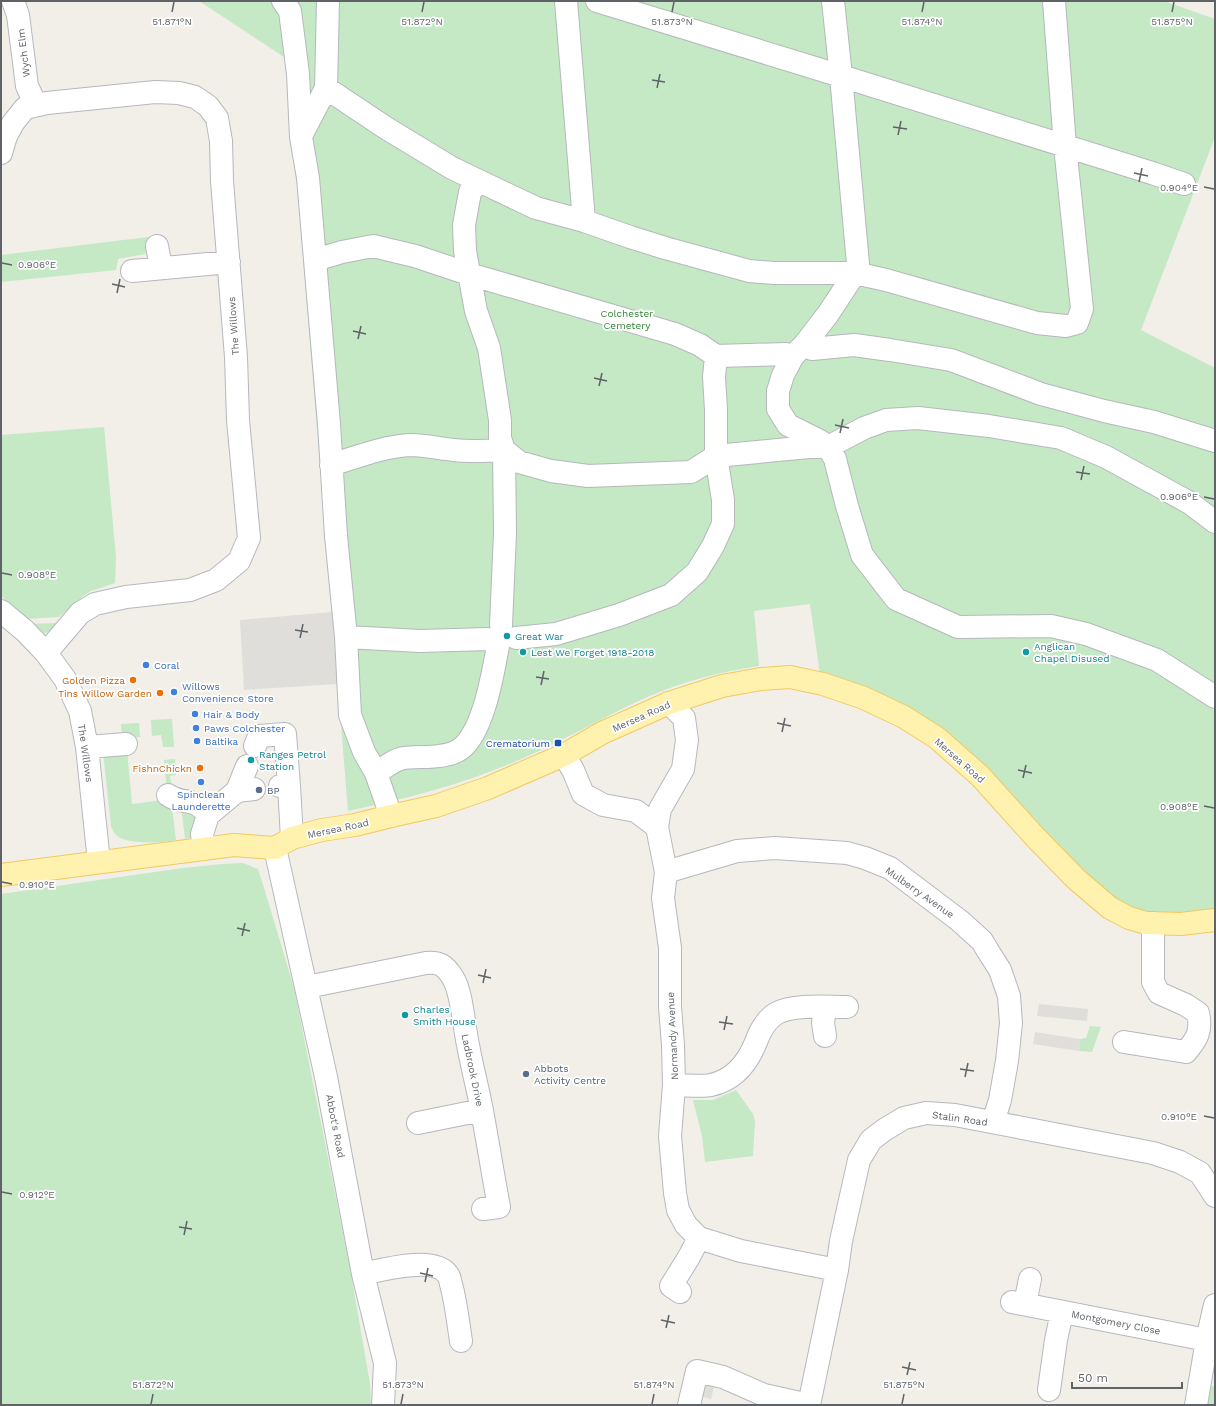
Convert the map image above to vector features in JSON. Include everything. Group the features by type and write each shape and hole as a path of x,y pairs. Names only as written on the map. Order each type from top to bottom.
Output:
{"main road":[{"name":"Mersea Road","path":"1,874 234,845 284,843 322,830 355,826 436,806 488,788 564,754 602,733 669,703 722,686 761,679 790,677 823,684 864,698 911,722 937,738 980,776 1036,838 1076,879 1110,908 1129,918 1146,923 1181,924 1215,920"}],"street":[{"name":"Wych Elm","path":"13,1 18,15 27,86 36,105"},
{"path":"301,137 326,88 328,1"},
{"path":"566,1 584,221"},
{"path":"597,1 884,89 1184,184"},
{"path":"833,1 858,264 855,273 799,350 783,375 778,391 778,409 788,425 820,441 828,447 835,459 862,555 896,599 958,627 1052,626 1086,634 1157,660 1215,697"},
{"path":"326,88 386,128 452,168 536,208 749,271 774,273 855,273 886,280 1037,323 1066,326 1077,323 1082,309 1065,146 1054,1"},
{"path":"288,4 298,74 301,137 308,178 346,636 350,715 364,752 376,774 391,816"},
{"name":"The Willows","path":"3,141 13,123 25,108 36,105 155,92 179,93 195,97 208,106 217,118 221,141 236,357 238,420 249,538 239,561 216,580 190,590 126,597 95,604 80,613 46,653"},
{"path":"376,774 400,759 440,756 454,753 464,747 479,723 501,637 505,533 504,450 500,438 500,420 489,348 476,311 469,274 464,225 470,192 479,180"},
{"path":"157,246 161,268"},
{"path":"315,260 342,252 372,246 415,256 469,274 674,334 700,344 716,356 786,354 799,350 854,345 951,360 1041,394 1104,411 1154,422 1215,441"},
{"path":"132,270 229,262"},
{"path":"346,636 420,641 556,634 619,615 670,595 697,572 713,546 723,524 724,500 716,456 714,377 716,356"},
{"path":"331,465 378,450 397,446 414,445 456,451 504,450 519,462 551,471 588,476 691,472 716,456 809,447 828,447 864,428 886,420 918,418 989,426 1061,438 1106,457 1190,503 1215,522"},
{"name":"The Willows","path":"1,611 46,653 65,679 80,711 87,747 99,862"},
{"name":"Normandy Avenue","path":"669,703 684,718 687,740 683,768 660,809 657,827 666,872 664,898 670,948 670,1007 674,1085 670,1136 678,1210 686,1225 699,1238 740,1252 837,1270"},
{"name":"Abbot's Road","path":"255,746 259,736 285,734 284,843 307,987 326,1076 363,1274 385,1363 383,1405"},
{"path":"87,747 126,744"},
{"path":"564,754 573,770 583,794 603,805 636,811 657,827"},
{"path":"204,849 202,834 208,815 246,790 247,766"},
{"path":"168,794 174,799 191,801 202,807 208,815"},
{"name":"Mulberry Avenue","path":"666,872 737,851 775,848 847,854 865,858 890,868 960,921 982,941 1000,970 1009,996 1011,1022 1007,1061 1000,1100 993,1122"},
{"path":"1124,1042 1186,1052 1196,1040 1201,1025 1198,1013 1186,1005 1159,993 1153,982 1153,923"},
{"name":"Ladbrook Drive","path":"307,987 426,963 436,962 447,969 454,979 458,989 468,1046 482,1110 499,1207 483,1209"},
{"path":"674,1085 711,1085 733,1074 744,1064 751,1054 762,1026 777,1013 798,1007 847,1007"},
{"path":"825,1007 823,1023 825,1036"},
{"path":"418,1123 482,1110"},
{"name":"Stalin Road","path":"809,1405 837,1270 841,1240 859,1160 871,1140 904,1118 926,1113 955,1115 1153,1153 1180,1162 1200,1173 1215,1196"},
{"path":"670,1286 690,1257 699,1238"},
{"path":"363,1274 425,1264 439,1267 448,1275 452,1289 461,1341"},
{"name":"Montgomery Close","path":"1030,1279 1019,1303 1207,1340"},
{"path":"1196,1405 1207,1340 1215,1305"},
{"path":"1049,1390 1062,1312"},
{"path":"688,1405 697,1371 723,1377 764,1395 809,1405"}],"shaded area":[{"path":"332,612 337,684 244,690 240,620"},
{"path":"1039,1004 1088,1009 1087,1021 1037,1016"},
{"path":"1035,1032 1080,1039 1079,1051 1033,1044"},
{"path":"701,1380 715,1383 711,1399 697,1395"}],"green space":[{"name":"Colchester Cemetery","path":"199,1 1164,1 1215,19 1215,137 1141,330 1215,368 1215,913 1157,914 1135,910 1115,900 1099,888 1035,821 992,773 953,738 909,713 820,674 810,604 754,611 759,666 700,678 657,693 627,706 535,753 498,769 456,784 413,796 348,811 287,59"},
{"path":"148,237 145,254 118,259 116,270 1,282 1,255"},
{"path":"104,427 116,557 115,583 91,591 59,617 25,619 1,596 1,435"},
{"path":"57,623 50,631 40,634 30,624"},
{"path":"172,719 174,747 163,747 161,735 152,736 151,720"},
{"path":"139,723 140,737 125,739 122,734 121,724"},
{"path":"127,750 132,804 171,799 176,840 162,842 136,842 121,838 113,831 111,826 103,752"},
{"path":"175,759 176,775 170,776 172,790 167,790 164,760"},
{"path":"181,806 187,807 200,821 190,838 185,839"},
{"path":"243,863 258,869 294,988 350,1268 370,1384 371,1405 1,1405 1,894 183,868"},
{"path":"1090,1026 1101,1027 1092,1052 1079,1051 1080,1039 1086,1038"},
{"path":"736,1090 753,1114 755,1121 753,1156 705,1162 702,1136 693,1100 713,1100"},
{"path":"1207,1385 1215,1387 1215,1405 1203,1405"}],"place":[{"name":"Great War","path":"507,636"},
{"name":"Lest We Forget 1918-2018","path":"523,652"},
{"name":"Anglican Chapel Disused","path":"1026,652"},
{"name":"Coral","path":"146,665"},
{"name":"Golden Pizza","path":"133,680"},
{"name":"Willows Convenience Store","path":"174,692"},
{"name":"Tins Willow Garden","path":"160,693"},
{"name":"Hair & Body","path":"195,714"},
{"name":"Paws Colchester","path":"196,728"},
{"name":"Baltika","path":"197,741"},
{"name":"Crematorium","path":"558,743"},
{"name":"Ranges Petrol Station","path":"251,760"},
{"name":"FishnChickn","path":"200,768"},
{"name":"Spinclean Launderette","path":"201,782"},
{"name":"BP","path":"259,790"},
{"name":"Charles Smith House","path":"405,1015"},
{"name":"Abbots Activity Centre","path":"526,1074"}]}
